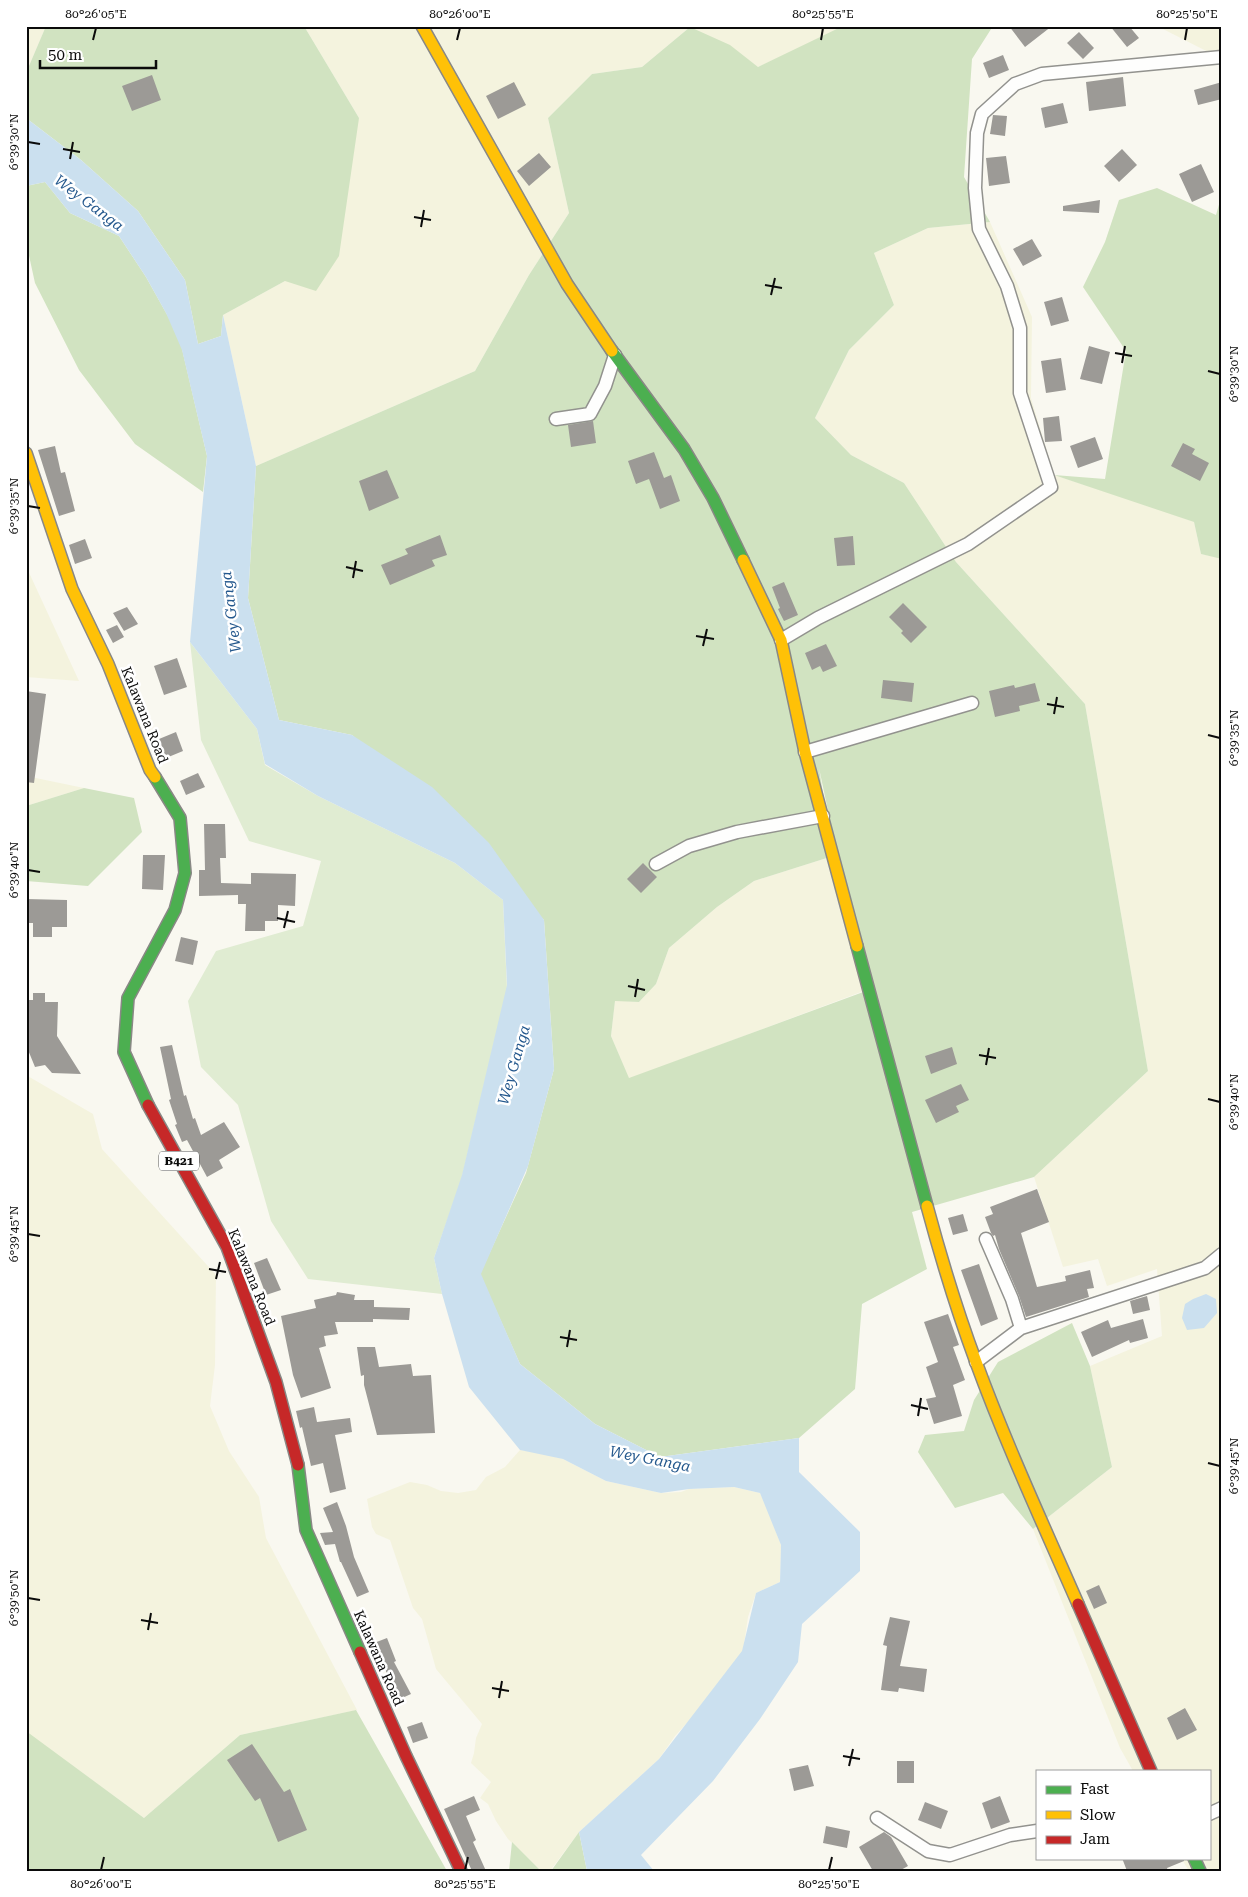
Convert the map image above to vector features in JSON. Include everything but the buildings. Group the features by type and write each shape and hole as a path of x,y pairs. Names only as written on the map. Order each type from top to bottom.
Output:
{"street":[{"path":"422,26 567,284 615,355 684,449 713,498 781,640 805,752 944,1268 976,1362 1018,1468 1151,1770"},
{"path":"781,640 818,618 968,544 1051,487 1020,394 1020,328 1007,286 979,229 975,188 977,133 982,114 1015,84 1042,74 1222,57"},
{"path":"556,418 590,414 605,386 615,355"},
{"name":"Kalawana Road","path":"26,453 72,589 108,664 150,770 180,818 185,874 175,910 128,998 124,1052 147,1103 227,1247 276,1382 300,1473 306,1530 406,1756 461,1871"},
{"path":"805,752 972,703"},
{"path":"656,864 689,846 737,832 823,816"},
{"path":"986,1239 1012,1299 1021,1328"},
{"path":"976,1362 1021,1328 1205,1268 1222,1254"},
{"path":"1210,1814 1222,1808"},
{"path":"877,1818 928,1851 950,1855 1010,1835 1036,1831"}],"green space":[{"path":"26,26 46,26 26,73"},
{"path":"46,26 304,26 359,118 339,256 316,291 285,281 223,315 221,336 198,344 185,280 138,211 81,160 26,118 26,73"},
{"path":"304,26 848,26 758,67 690,27 642,67 592,74 548,118 569,213 529,275 475,371 256,466 223,315 285,281 359,118"},
{"path":"843,26 993,26 972,59 964,177 990,222 928,228 874,253 894,305 849,350 815,418 851,455 904,483 956,562 1085,704 1148,1071 1034,1177 912,1212 927,1269 862,1304 855,1389 799,1438 660,1457 595,1424 520,1364 480,1274 526,1173 554,1069 544,920 352,735 279,720 248,598 256,466 475,371 529,275 569,213 548,118 592,74 642,67 690,27 730,45 758,67","holes":["819,768 866,991 629,1078 611,1036 615,1001 639,1002 656,984 669,948 717,907 754,881 833,856"]},
{"path":"1157,26 1222,26 1222,59"},
{"path":"45,182 70,213 119,236 146,277 179,336 207,456 203,492 135,444 79,370 35,283 26,242 26,186"},
{"path":"1157,188 1216,215 1222,194 1222,559 1201,554 1194,522 1054,475 1105,479 1126,351 1083,287 1105,242 1119,200"},
{"path":"990,222 1032,317 1031,398 1054,475 1194,522 1201,554 1222,558 1222,1871 1189,1871 1182,1860 1210,1860 1210,1770 1132,1770 1120,1748 1033,1529 1112,1467 1090,1366 1162,1336 1157,1269 1107,1286 1098,1259 1063,1267 1034,1177 1148,1071 1085,704 956,562 904,483 851,455 815,418 849,350 894,305 874,253 928,228"},
{"path":"26,566 79,681 26,677"},
{"path":"190,642 257,729 265,765 318,796 455,863 503,900 507,989 461,1181 434,1258 442,1294 308,1279 271,1221 238,1105 201,1067 188,1001 216,951 303,926 321,861 249,841 201,740"},
{"path":"26,776 84,788 26,806"},
{"path":"84,788 134,798 142,832 88,886 26,881 26,806"},
{"path":"833,856 869,989 629,1079 611,1036 615,1000 639,1002 656,984 669,948 717,907 754,881"},
{"path":"26,1075 93,1114 102,1149 216,1275 215,1365 210,1406 229,1451 259,1497 266,1538 357,1710 240,1735 144,1818 26,1732"},
{"path":"1072,1323 1090,1366 1112,1467 1033,1529 1003,1493 955,1508 918,1452 925,1435 964,1431 974,1400 998,1362"},
{"path":"520,1450 537,1452 563,1459 606,1481 661,1493 681,1492 689,1489 734,1487 760,1493 781,1545 780,1582 756,1593 748,1617 743,1651 717,1690 675,1736 659,1759 579,1832 550,1871 541,1871 508,1839 488,1804 480,1798 491,1782 471,1763 476,1738 482,1724 436,1669 422,1619 413,1608 390,1540 376,1534 372,1527 367,1499 410,1482 427,1485 441,1491 458,1493 476,1490 486,1477 505,1467"},
{"path":"356,1710 447,1871 26,1871 26,1731 144,1818 240,1735"},
{"path":"579,1832 587,1871 551,1871"},
{"path":"512,1842 541,1871 509,1871"}],"water":[{"name":"Wey Ganga","path":"26,118 81,160 138,211 185,280 198,344 221,336 223,315 256,466 248,598 279,720 352,735 432,787 489,843 544,920 554,1069 528,1166 481,1274 520,1364 595,1424 660,1457 799,1438 799,1472 860,1532 860,1571 802,1624 798,1662 760,1719 713,1781 641,1855 654,1871 587,1871 579,1832 659,1759 742,1651 756,1593 780,1582 781,1545 760,1493 734,1487 689,1489 661,1493 606,1481 563,1459 520,1450 469,1387 442,1294 434,1258 462,1175 507,985 503,900 455,863 318,796 265,764 257,729 190,642 207,456 182,350 166,313 146,277 119,236 70,213 45,182 26,186"},
{"path":"1206,1294 1216,1299 1217,1313 1204,1328 1187,1330 1182,1318 1185,1304"}],"traffic: fast":[{"path":"612,351 684,449 713,498 743,560"},
{"path":"148,1105 124,1052 128,998 175,910 185,873 180,818 155,777"},
{"path":"857,946 927,1206"},
{"path":"298,1465 306,1530 360,1652"},
{"path":"1195,1860 1200,1871"}],"traffic: slow":[{"path":"422,26 567,284 612,351"},
{"path":"26,453 72,589 108,664 150,770 155,777"},
{"path":"743,560 781,640 805,752 857,946"},
{"path":"927,1206 969,1343 1025,1484 1078,1604"}],"traffic: jam":[{"path":"148,1105 227,1247 276,1382 298,1465"},
{"path":"1078,1604 1151,1770"},
{"path":"360,1652 406,1756 461,1871"}]}
